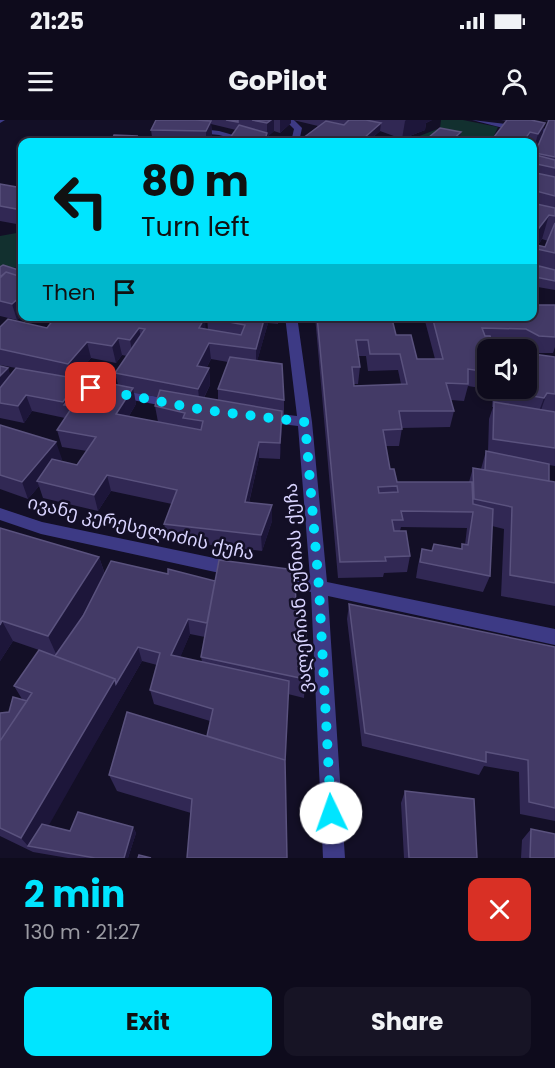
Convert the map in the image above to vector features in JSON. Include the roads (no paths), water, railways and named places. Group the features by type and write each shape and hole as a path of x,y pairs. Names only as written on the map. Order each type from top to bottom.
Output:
{"street":[{"path":"289,120 298,128 296,138"},
{"path":"476,120 511,128 555,132"},
{"path":"185,129 238,138"},
{"name":"ვალერიან გუნიას ქუჩა","path":"292,321 305,422 319,588 334,858"},
{"path":"102,391 192,407"},
{"path":"249,415 305,422"},
{"name":"ივანე კერესელიძის ქუჩა","path":"0,514 41,528 555,637"}]}
